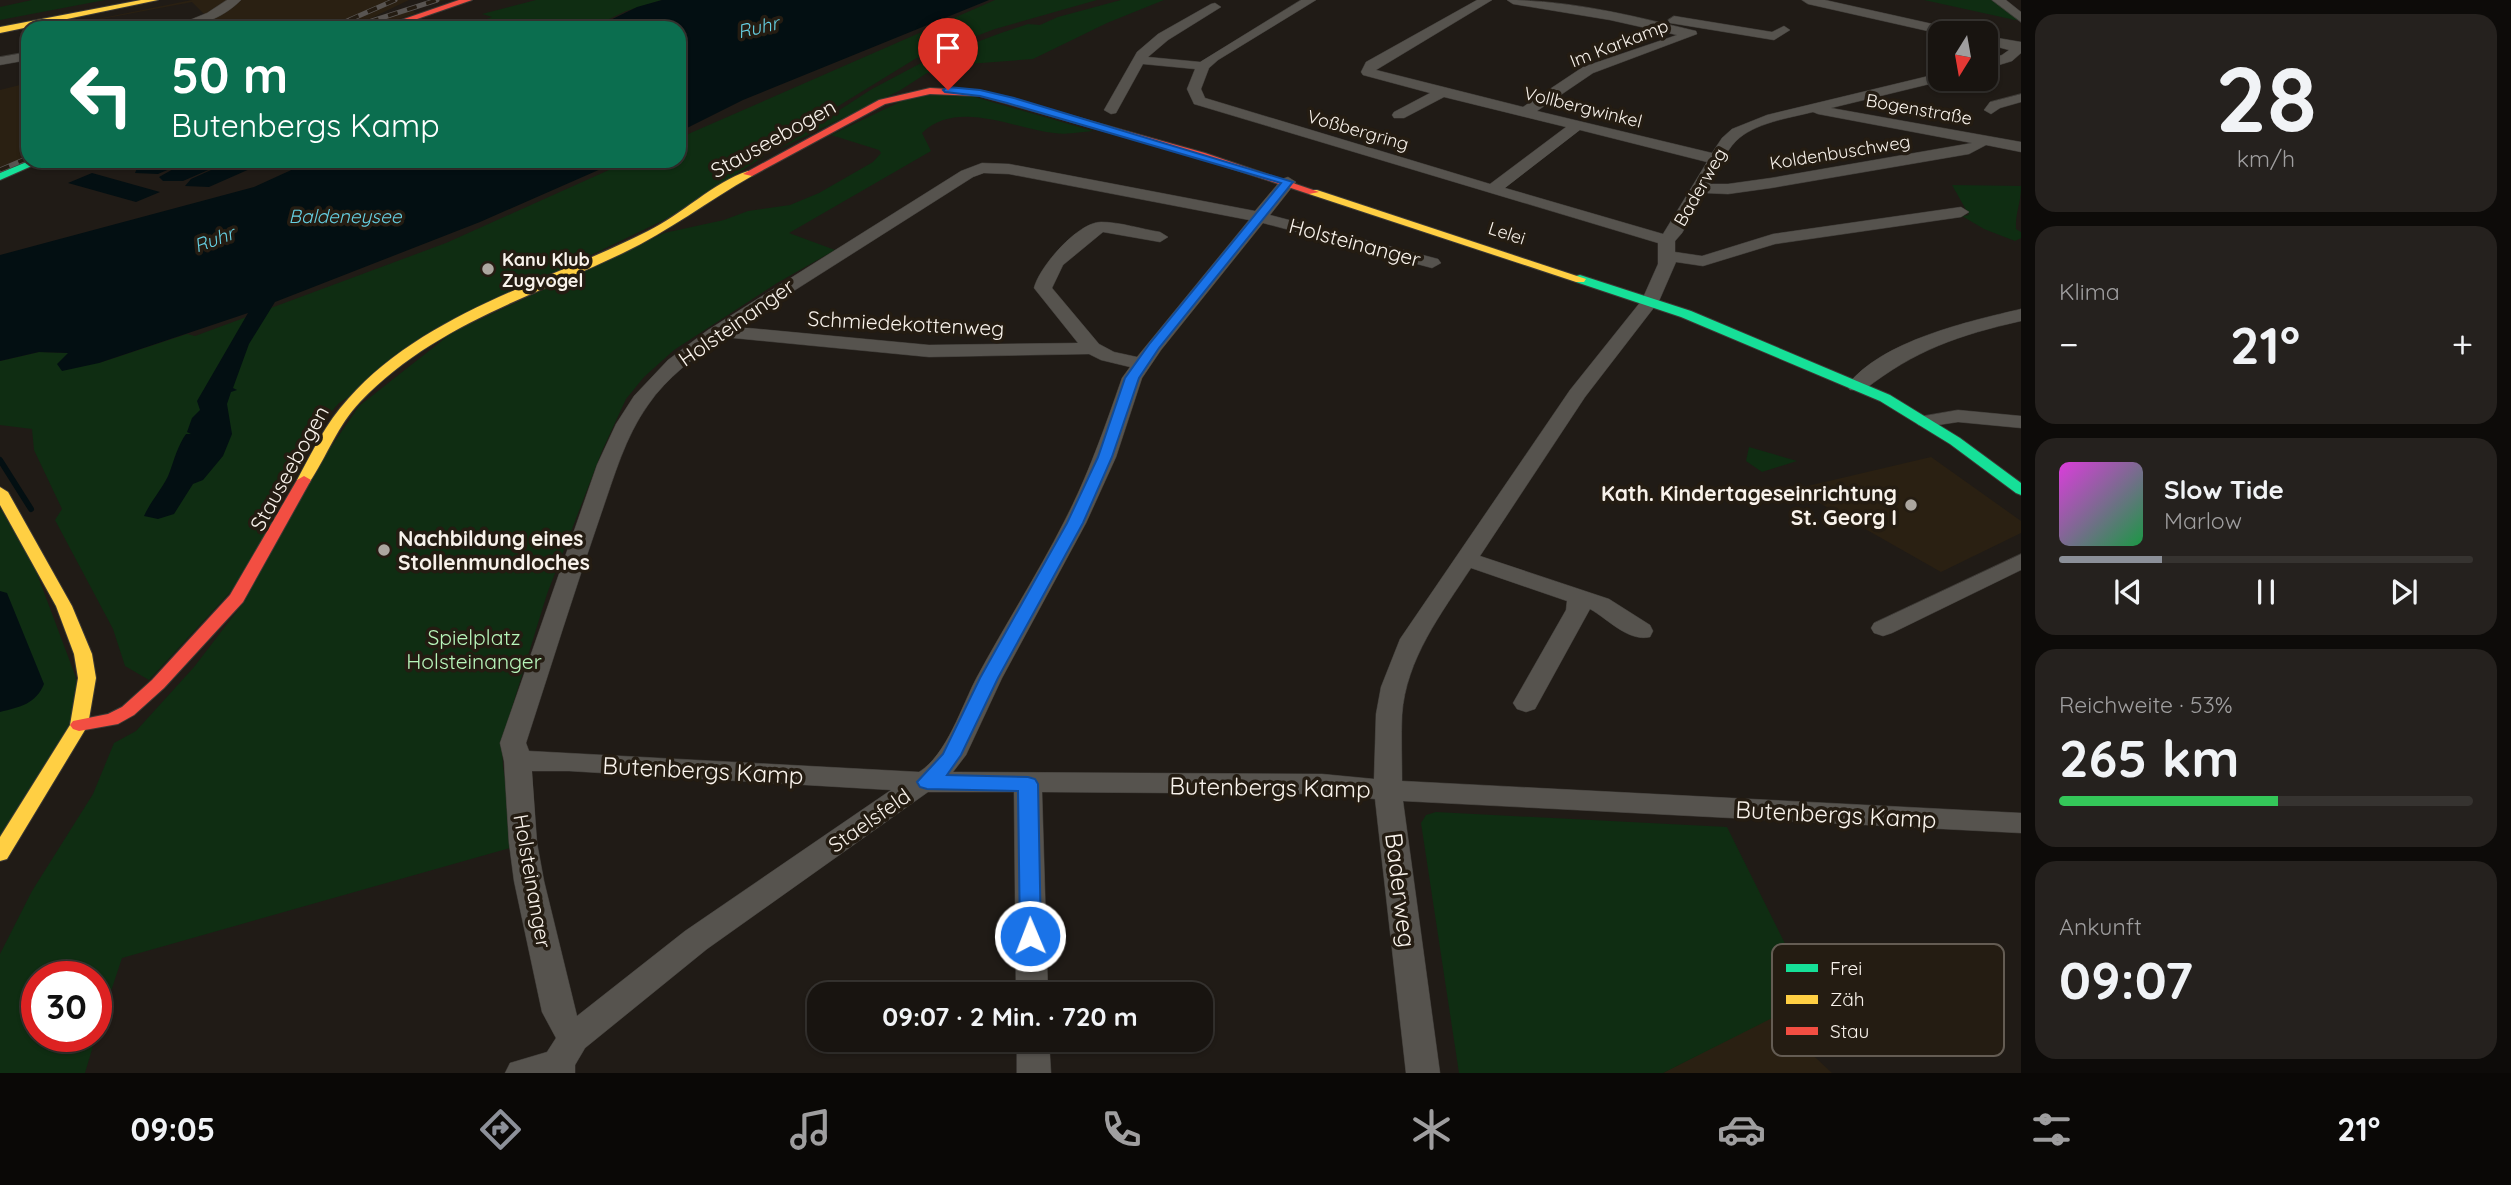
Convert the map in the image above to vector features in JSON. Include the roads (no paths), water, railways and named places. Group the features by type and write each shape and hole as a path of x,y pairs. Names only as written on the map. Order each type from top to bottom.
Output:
{"main road":[{"path":"404,21 468,0"},
{"path":"76,21 160,1"},
{"path":"50,21 160,1"},
{"path":"0,30 21,26"},
{"path":"0,37 21,33"},
{"name":"Lelei","path":"948,90 1011,100 1288,182 1650,302 1857,386 1925,421 2021,490"},
{"name":"Stauseebogen","path":"79,725 112,720 128,711 158,684 229,606 266,552 331,429 367,386 412,351 438,334 524,291 655,233 744,176 882,102 913,93 948,90"},
{"path":"0,177 21,168"},
{"path":"0,492 18,517 83,652 88,673 79,725 0,854"}],"street":[{"path":"196,21 211,16 235,0"},
{"path":"1139,60 1203,66 1223,50 1310,0"},
{"name":"Vollbergwinkel","path":"1486,0 1368,69 1374,75 1716,159"},
{"path":"1514,0 1563,8 1582,0"},
{"path":"1808,0 1928,27"},
{"path":"1999,0 2021,18"},
{"path":"1111,110 1139,60 1163,37 1215,7"},
{"name":"Im Karkamp","path":"1563,8 1692,34"},
{"name":"Im Karkamp","path":"1595,13 1616,12 1775,35"},
{"name":"Im Karkamp","path":"1526,112 1588,70 1717,27"},
{"path":"1998,42 2020,47"},
{"path":"1998,61 2007,58 2020,47"},
{"path":"0,61 21,57"},
{"name":"Voßbergring","path":"1203,66 1194,89 1196,98 1204,104 1492,190 1667,248"},
{"name":"Baderweg","path":"1423,1073 1388,790 1389,714 1402,662 1412,639 1577,394 1650,302 1663,278 1667,248 1674,233 1727,141 1737,132 1754,124 1928,80"},
{"path":"1399,116 1441,92"},
{"path":"1991,110 1995,105 2021,98"},
{"name":"Bogenstraße","path":"1811,109 2021,147"},
{"path":"1492,190 1577,125"},
{"name":"Koldenbuschweg","path":"1700,188 1728,189 1863,169 1969,149 1979,145 1982,139"},
{"name":"Holsteinanger","path":"563,1058 558,1012 529,881 523,843 518,761 513,743 557,602 621,436 639,402 657,381 694,348 774,293 967,174 982,168 1009,169 1260,217 1432,263"},
{"name":"Staelsfeld","path":"563,1058 696,940 910,790 927,782 945,766 989,678 1075,523 1105,457 1132,378 1288,182"},
{"path":"1822,232 1818,228 1824,225 1940,200"},
{"path":"1667,248 1703,261 1752,244 1961,212"},
{"path":"1142,364 1108,356 1091,348 1043,288 1049,269 1100,227 1160,237"},
{"path":"1857,386 1881,366 1921,342 1958,329 2021,316"},
{"name":"Schmiedekottenweg","path":"719,331 929,351 1091,348"},
{"path":"1925,421 1958,416 2021,422"},
{"path":"1466,559 1579,596 1618,614 1641,631"},
{"path":"1883,628 2021,561"},
{"path":"1526,703 1577,610 1579,596"},
{"name":"Butenbergs Kamp","path":"518,761 569,761 927,782 1322,785 2021,823"},
{"path":"1028,784 1032,982"},
{"path":"1033,1052 1034,1073"},
{"path":"522,1073 563,1058"}],"water":[{"name":"Ruhr","path":"662,0 989,0 743,100 686,128 686,21 608,21 637,7"},
{"path":"137,168 172,168 158,174 135,173"},
{"path":"175,168 213,168 183,181 163,181 159,177"},
{"path":"215,168 252,168 209,187 185,186 191,179"},
{"path":"296,168 603,168 480,222 275,302 249,344 233,388 237,390 231,392 227,404 232,434 223,456 203,480 193,484 174,514 158,519 144,516 168,477 183,438 186,434 191,434 187,432 192,418 200,410 197,401 248,313 99,363 62,371 57,364 68,353 39,352 0,361 0,255 254,187"},
{"path":"92,173 160,192 136,202 68,183"},
{"path":"0,591 7,593 44,684 32,700 0,712"}],"waterway":[{"path":"0,460 31,509"}],"railway":[{"path":"347,21 395,0"},
{"path":"372,21 437,0"},
{"path":"0,170 21,161"}],"place":[{"name":"Kanu Klub Zugvogel","path":"488,269"},
{"name":"Kath. Kindertageseinrichtung St. Georg I","path":"1911,505"},
{"name":"Nachbildung eines Stollenmundloches","path":"384,550"}],"water label":[{"name":"Baldeneysee","path":"345,216"}],"park label":[{"name":"Spielplatz Holsteinanger","path":"474,649"}]}
